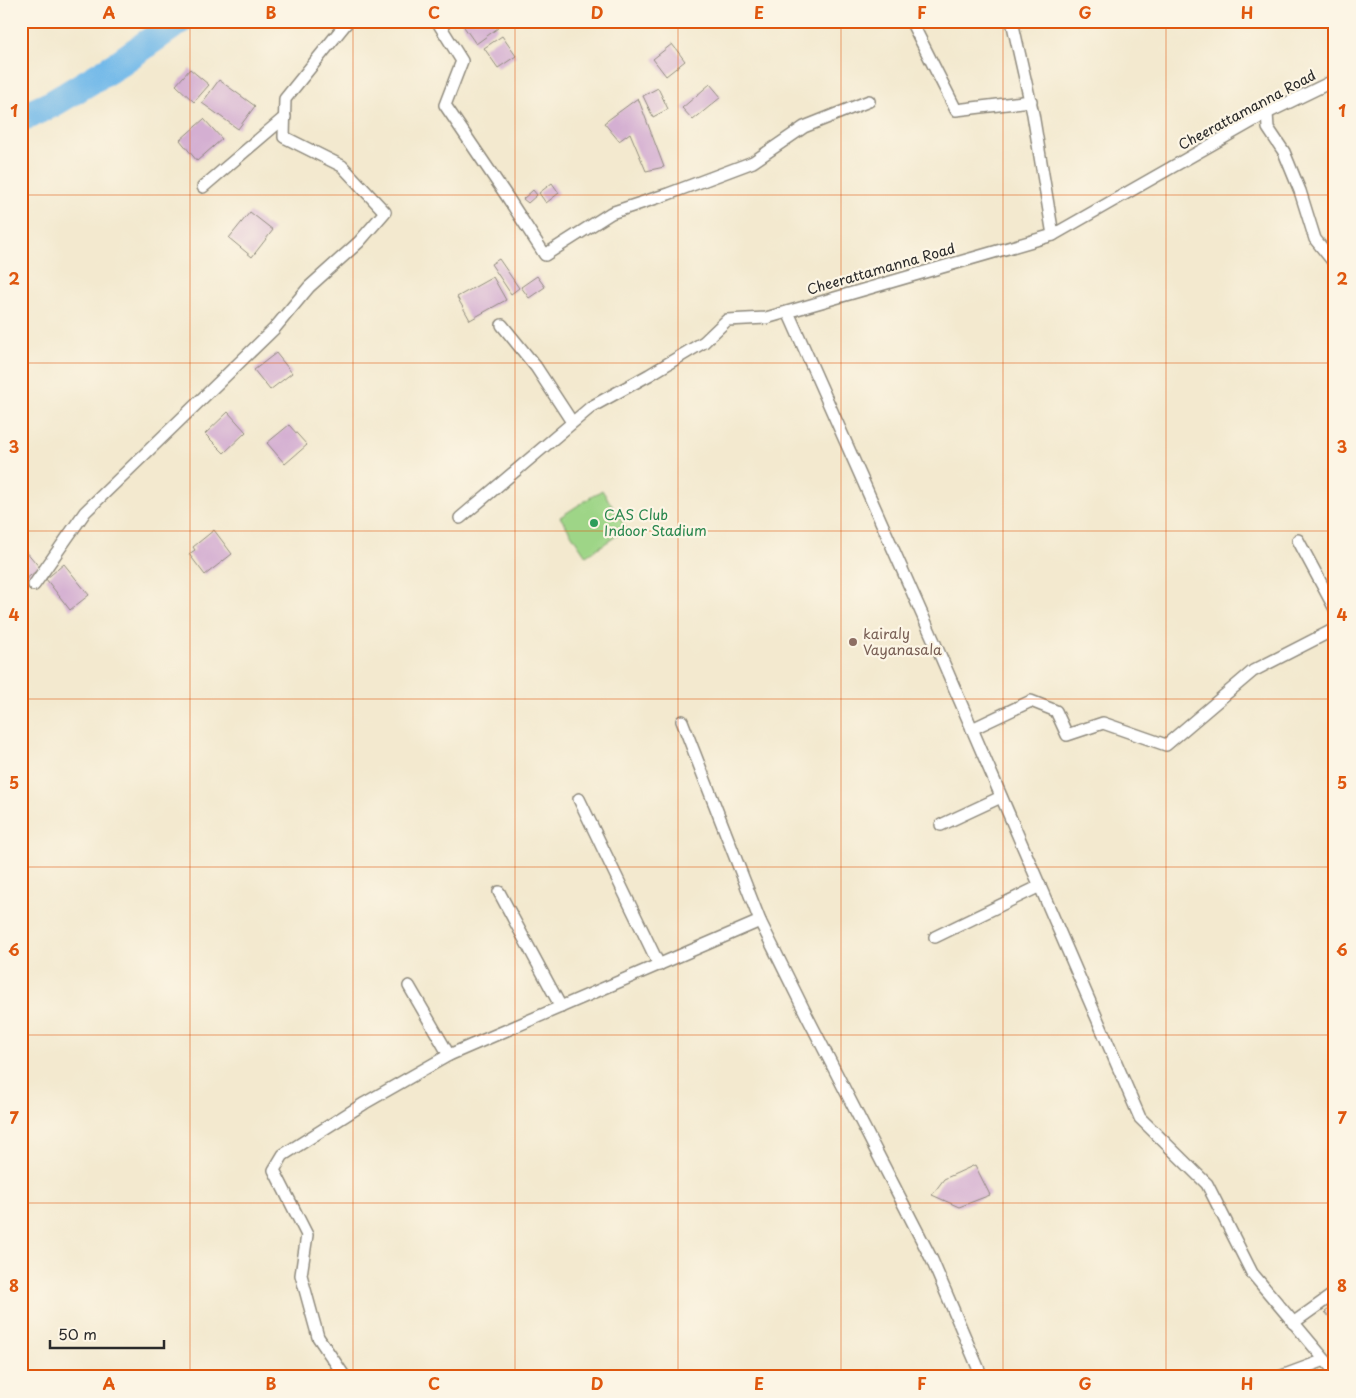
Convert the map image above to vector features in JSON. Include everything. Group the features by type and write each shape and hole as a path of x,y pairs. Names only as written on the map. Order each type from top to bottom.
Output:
{"street":[{"path":"34,585 85,512 274,328 309,287 359,242 384,212 342,166 284,137 285,99 348,21"},
{"path":"437,21 462,61 445,105 545,255 611,213 754,162 804,127 869,101"},
{"path":"911,21 956,110 1030,101"},
{"path":"1012,21 1030,101 1053,234"},
{"name":"Cheerattamanna Road","path":"460,518 591,407 704,342 727,320 766,318 1053,234 1268,113 1335,80"},
{"path":"1268,113 1268,128 1284,152 1300,191 1315,239 1335,264"},
{"path":"203,187 285,116"},
{"path":"788,312 941,658 1140,1118 1207,1184 1252,1273 1335,1372"},
{"path":"502,325 536,367 572,422"},
{"path":"1298,540 1335,609"},
{"path":"972,729 1031,701 1056,711 1067,735 1103,723 1166,744 1253,672 1335,629"},
{"path":"682,721 760,921 932,1260 982,1377"},
{"path":"941,825 1001,797"},
{"path":"579,799 659,965"},
{"path":"935,937 1040,886"},
{"path":"499,892 561,1007"},
{"path":"345,1377 318,1337 301,1275 307,1235 274,1170 283,1155 365,1102 449,1055 760,921"},
{"path":"409,986 449,1055"},
{"path":"1293,1323 1335,1294"},
{"path":"1279,1377 1325,1360"}],"green space":[{"name":"CAS Club Indoor Stadium","path":"602,490 627,529 586,556 560,517"}],"building":[{"path":"466,21 493,21 498,28 476,44 462,24"},
{"path":"502,36 516,56 498,68 484,48"},
{"path":"672,44 685,61 666,76 653,59"},
{"path":"190,69 209,85 194,102 176,85"},
{"path":"219,80 255,106 238,129 202,103"},
{"path":"710,84 721,97 693,120 682,108"},
{"path":"658,88 668,109 653,117 643,96"},
{"path":"638,98 664,167 646,171 630,133 619,141 604,123"},
{"path":"204,119 222,139 197,161 180,140"},
{"path":"552,183 559,193 546,203 539,193"},
{"path":"533,190 537,195 528,203 523,199"},
{"path":"250,212 273,230 252,257 229,238"},
{"path":"499,259 519,288 511,294 491,264"},
{"path":"537,276 545,287 529,298 521,287"},
{"path":"493,277 506,300 470,320 457,297"},
{"path":"276,353 292,373 270,390 254,370"},
{"path":"228,412 246,432 224,453 205,434"},
{"path":"289,425 307,445 285,464 267,443"},
{"path":"214,530 232,554 205,575 189,554 195,550 193,547"},
{"path":"21,545 40,568 21,583"},
{"path":"64,564 89,595 70,610 46,579"},
{"path":"975,1165 990,1195 959,1207 932,1195 944,1179"},
{"path":"1335,1305 1335,1324 1325,1312"}],"waterway":[{"path":"21,118 52,104 115,66 179,21"}],"place":[{"name":"CAS Club Indoor Stadium","path":"594,523"},
{"name":"kairaly Vayanasala","path":"853,642"}]}
